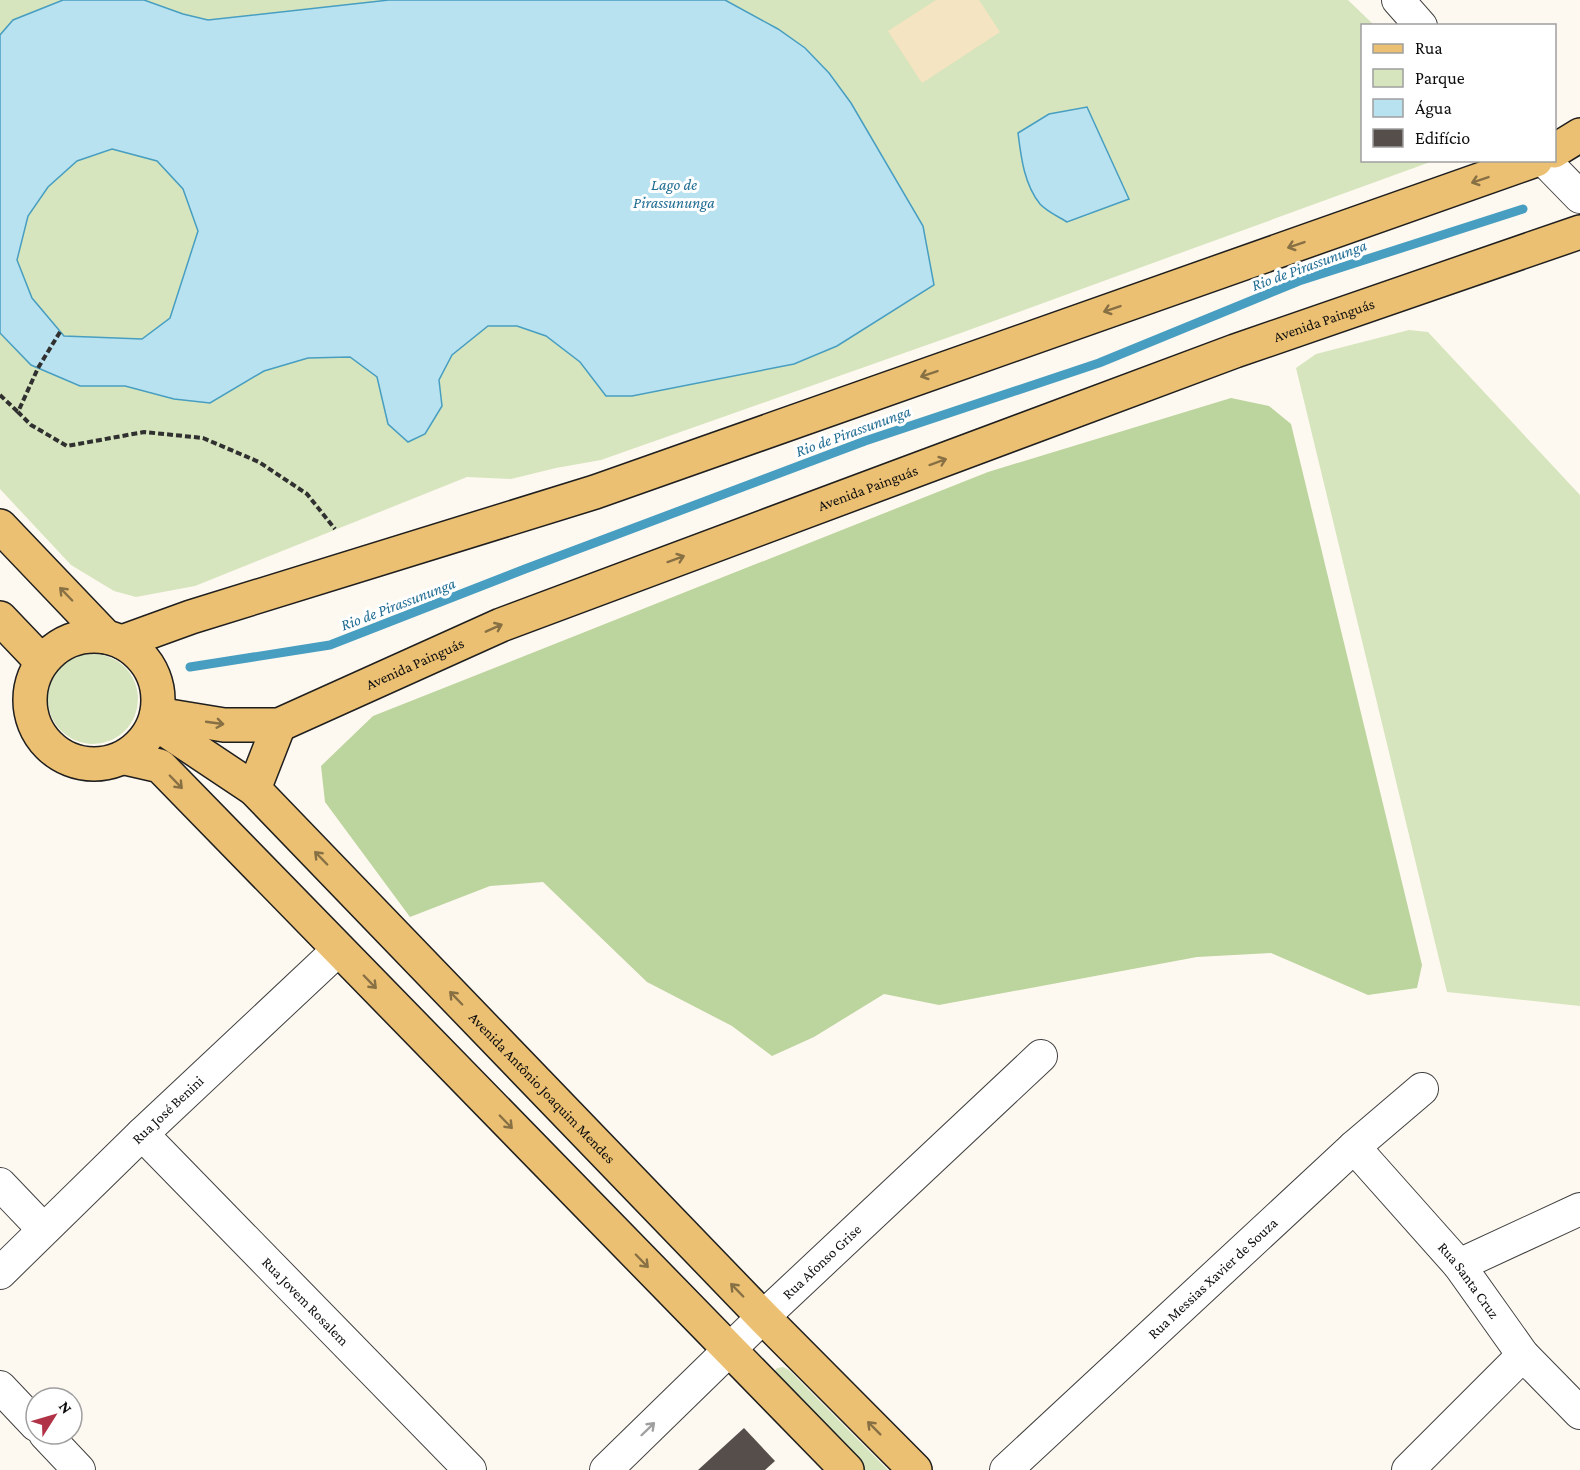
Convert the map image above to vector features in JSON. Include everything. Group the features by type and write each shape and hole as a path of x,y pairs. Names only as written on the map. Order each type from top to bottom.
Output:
{"main road":[{"path":"1556,150 1580,135"},
{"path":"0,526 114,639 140,654 152,672 158,693 156,719 148,737 125,758 104,764 82,764 62,756 45,742 34,724 29,702 32,681 42,662 55,649 71,640 88,636 114,639 595,492 1530,162"},
{"name":"Avenida Painguás","path":"156,719 224,725 279,725 501,625 1224,355 1580,232"},
{"path":"0,618 42,662"},
{"name":"Avenida Antônio Joaquim Mendes","path":"156,719 254,789 763,1317 915,1470"},
{"path":"254,789 279,725"},
{"path":"125,758 160,766 847,1470"}],"street":[{"path":"1398,0 1419,24"},
{"path":"1546,162 1580,197"},
{"name":"Rua José Benini","path":"0,1273 142,1134 338,950"},
{"name":"Rua Afonso Grise","path":"606,1470 763,1317 1041,1056"},
{"name":"Rua Messias Xavier de Souza","path":"1006,1470 1354,1147 1422,1089"},
{"name":"Rua Jovem Rosalem","path":"142,1134 470,1470"},
{"name":"Rua Santa Cruz","path":"1354,1147 1459,1265 1523,1355 1580,1413"},
{"path":"1,1186 43,1229"},
{"path":"1459,1265 1580,1209"},
{"path":"1408,1470 1523,1355"},
{"path":"0,1388 24,1413"},
{"path":"56,1446 79,1470"}],"path":[{"path":"18,412 38,368 60,332"},
{"path":"0,395 31,425 67,446 144,432 203,438 259,462 307,494 335,529"}],"green space":[{"path":"0,0 1348,0 1373,24 1361,24 1361,162 1430,162 958,334 601,460 511,479 467,477 195,586 136,597 114,591 71,565 0,489"},
{"path":"1409,330 1428,332 1580,495 1580,1006 1447,992 1296,368 1316,354"},
{"path":"1231,398 1269,406 1291,424 1422,965 1417,988 1368,995 1271,953 1197,957 939,1005 884,994 814,1037 772,1056 732,1026 647,982 543,882 490,886 410,917 325,802 321,766 373,716 988,472"},
{"path":"93,654 110,657 125,667 135,682 138,699 135,716 125,731 110,741 93,744 76,741 61,731 51,716 48,699 51,682 61,667 76,657"},
{"path":"783,1367 789,1370 888,1470 863,1470 774,1372 777,1368"}],"sand":[{"path":"936,0 979,0 1000,32 922,83 888,31"}],"water":[{"name":"Lago de Pirassununga","path":"63,0 144,0 208,20 389,0 725,0 778,29 805,48 829,73 851,103 923,226 934,285 837,346 794,364 632,396 606,396 580,362 546,336 517,326 488,326 452,355 439,380 442,406 425,434 408,442 388,424 377,377 350,357 308,358 264,371 210,403 174,399 125,386 80,386 31,365 0,333 0,35 13,20","holes":["112,149 157,161 183,189 198,231 170,318 142,339 64,336 32,298 17,260 28,216 48,187 77,161"]},
{"path":"1087,107 1129,199 1067,222 1040,204 1030,188 1024,170 1018,133 1049,114"}],"building":[{"path":"744,1428 775,1461 765,1470 698,1470"}],"waterway":[{"name":"Rio de Pirassununga","path":"190,667 330,645 865,441 1099,363 1299,281 1523,209"}]}
